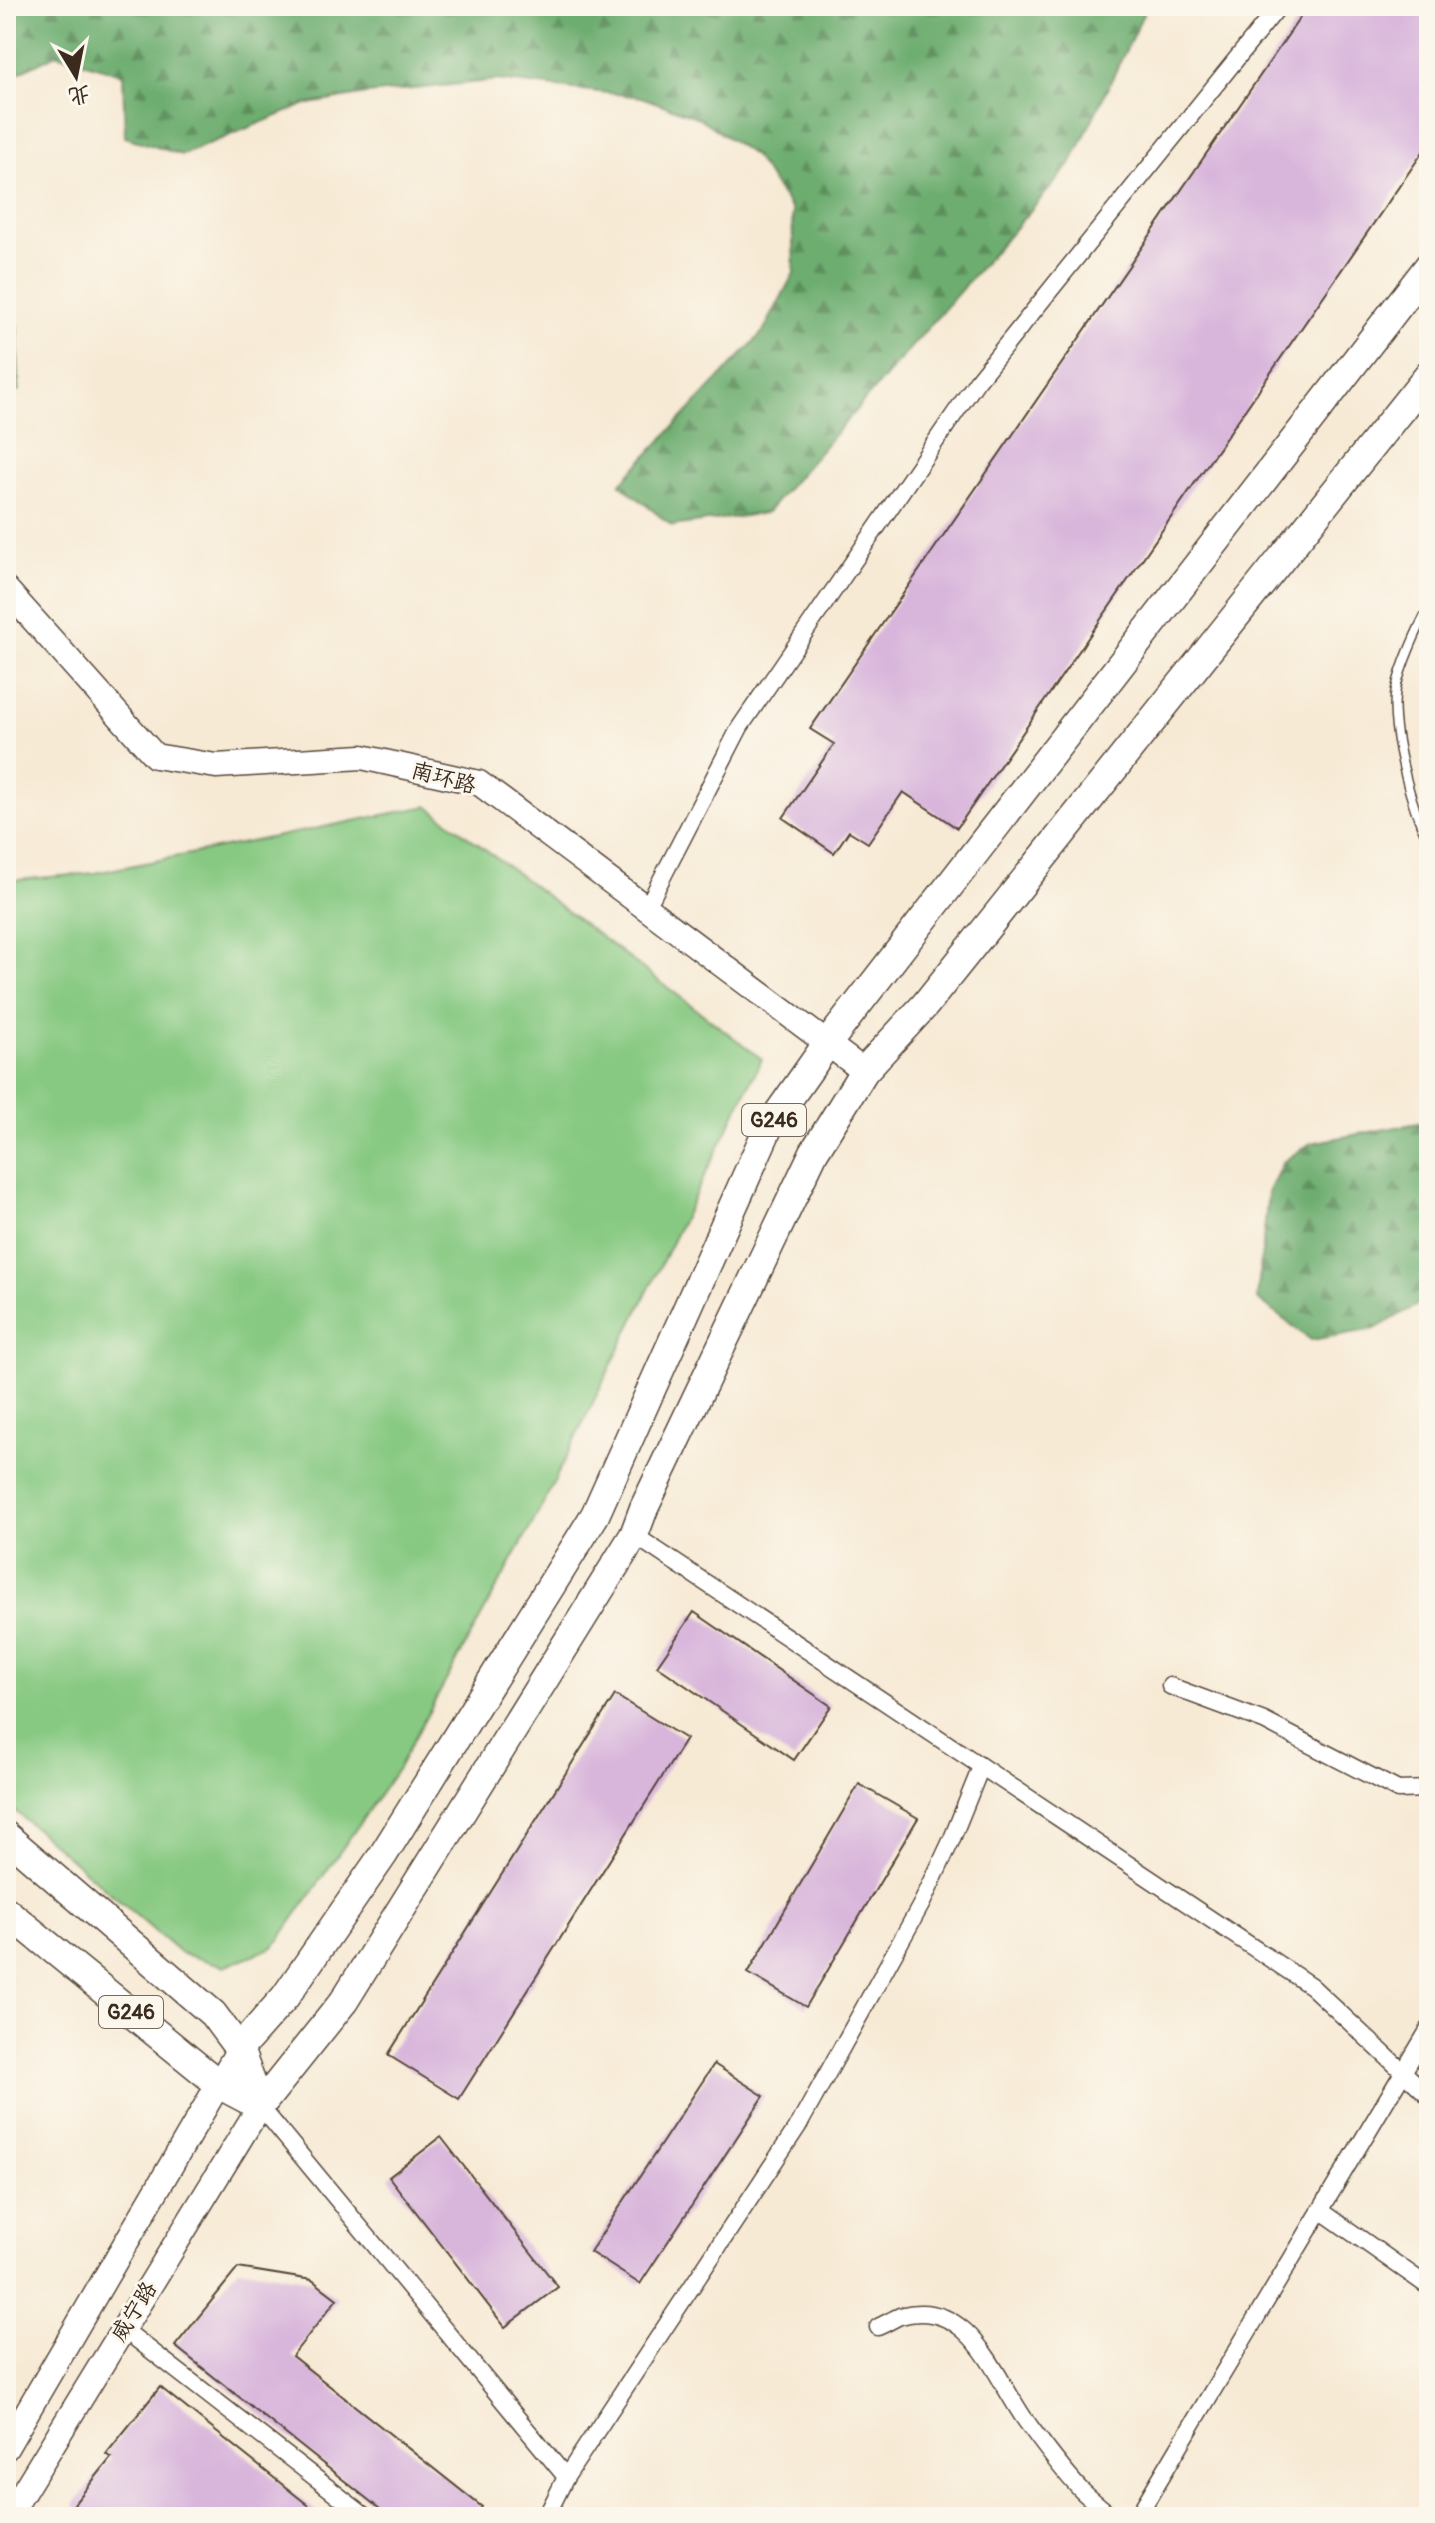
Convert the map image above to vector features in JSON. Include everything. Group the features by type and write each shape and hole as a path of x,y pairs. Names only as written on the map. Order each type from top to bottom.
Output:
{"highway":[{"name":"G246","path":"239,2049 285,1997 383,1855 595,1515 768,1128 827,1044 1426,276"},
{"name":"G246","path":"260,2106 344,2001 634,1535 644,1508 814,1152 864,1071 925,1005 1429,374"},
{"name":"G246","path":"6,1836 213,2014 239,2049 260,2106"},
{"name":"G246","path":"6,1911 220,2085 260,2106"}],"main road":[{"name":"南环路","path":"6,589 155,756 216,766 362,757 479,783 864,1071"},
{"name":"威宁路","path":"6,2448 239,2049"},
{"name":"威宁路","path":"8,2517 260,2106"}],"street":[{"path":"646,909 740,727 977,381 1279,6"},
{"path":"634,1535 1311,1986 1429,2096"},
{"path":"1170,1686 1264,1721 1398,1790 1429,1789"},
{"path":"546,2517 566,2477 800,2123 922,1903 981,1767"},
{"path":"1137,2517 1429,2029"},
{"path":"260,2106 566,2477"},
{"path":"1320,2210 1429,2287"},
{"path":"878,2327 900,2316 924,2313 948,2319 968,2332 1025,2420 1080,2489 1113,2517"},
{"path":"122,2328 366,2517"}],"lane":[{"path":"1429,608 1396,690 1396,727 1410,791 1429,841"}],"green space":[{"path":"6,6 1147,6 1071,164 766,513 672,526 620,484 763,332 794,273 792,210 754,156 699,118 641,97 498,80 366,94 304,105 182,155 125,137 123,74 56,54 6,79"},
{"path":"6,297 17,327 19,391 6,391"},
{"path":"428,806 762,1059 542,1506 398,1768 274,1947 225,1966 180,1953 6,1803 6,881 95,873"},
{"path":"1429,1121 1429,1298 1375,1329 1311,1340 1257,1299 1268,1193 1283,1162 1311,1143"}],"building":[{"path":"1308,6 1429,6 1429,143 957,828 903,792 868,843 849,831 834,853 783,818 834,744 810,729"},
{"path":"694,1612 831,1706 794,1760 657,1666"},
{"path":"615,1695 686,1739 459,2099 388,2055"},
{"path":"859,1784 918,1818 806,2007 748,1973"},
{"path":"714,2064 764,2096 640,2284 590,2252"},
{"path":"441,2137 558,2287 505,2327 389,2177"},
{"path":"238,2268 312,2280 337,2299 292,2356 482,2507 474,2517 390,2517 175,2346"},
{"path":"160,2387 323,2517 79,2517 74,2504 111,2458 106,2454"}]}
